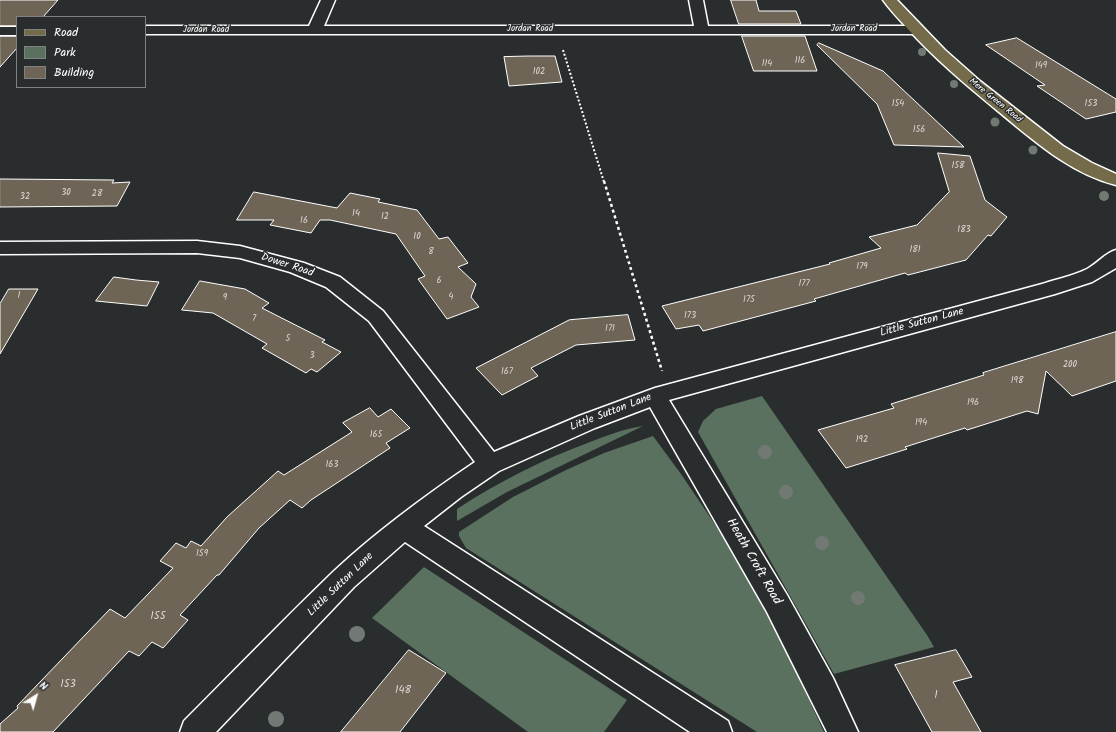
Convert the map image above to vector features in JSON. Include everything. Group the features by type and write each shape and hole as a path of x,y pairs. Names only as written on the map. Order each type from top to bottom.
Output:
{"main road":[{"name":"Mere Green Road","path":"890,0 916,30 957,70 1048,143 1080,164 1116,180"}],"street":[{"path":"315,29 328,0"},
{"path":"696,0 702,29"},
{"name":"Jordan Road","path":"146,30 916,30"},
{"path":"0,31 16,31"},
{"name":"Dower Road","path":"0,248 197,247 240,252 297,267 333,282 376,316 490,464"},
{"name":"Little Sutton Lane","path":"195,732 344,579 404,527 452,490 490,464 586,422 661,394 1048,289 1088,276 1110,263 1116,256"},
{"name":"Heath Croft Road","path":"661,394 817,676 843,732"},
{"path":"404,527 717,732"}],"path":[{"path":"556,29 661,394"}],"green space":[{"path":"762,396 934,647 834,674 698,432 703,421 716,409"},
{"path":"643,426 507,492 457,521 457,509 522,472 597,439"},
{"path":"653,436 681,474 735,554 790,659 824,732 757,732 466,548 459,536 459,532 513,497 566,470 604,453"},
{"path":"424,567 627,700 604,732 528,732 372,618"}],"building":[{"path":"0,0 58,0 44,16 16,16 16,26 0,26"},
{"path":"731,0 756,0 759,11 796,11 801,24 739,24"},
{"path":"0,36 16,36 16,49 0,67"},
{"path":"742,36 805,36 817,71 754,71"},
{"path":"1017,38 1116,99 1116,112 1086,119 1037,86 1045,85 986,45"},
{"path":"819,43 883,71 964,147 894,145 877,104 817,45"},
{"path":"555,56 562,82 509,86 504,57"},
{"path":"938,153 970,156 985,200 1007,217 991,236 988,235 966,260 908,275 905,273 814,299 816,301 703,331 699,325 676,329 662,306 830,264 829,263 881,248 869,237 917,225 949,192"},
{"path":"0,179 114,180 112,183 130,182 117,206 0,207"},
{"path":"254,192 337,208 350,193 380,199 378,202 417,210 439,239 448,237 468,263 458,267 476,284 471,297 479,307 447,319 418,279 425,276 396,234 330,220 320,220 311,233 270,225 274,220 237,220"},
{"path":"114,277 159,282 147,306 96,301"},
{"path":"200,281 245,289 269,303 262,308 325,340 322,342 341,352 317,372 311,369 306,373 262,348 267,344 213,313 182,310"},
{"path":"9,289 38,289 0,354 0,304"},
{"path":"628,315 635,340 576,345 531,368 538,376 502,395 476,368 569,320"},
{"path":"1116,332 1116,381 1072,396 1046,371 1038,414 1027,411 967,430 965,428 905,447 907,449 846,468 818,430 894,408 891,404 984,375 983,373"},
{"path":"370,408 378,417 391,409 410,428 386,443 390,448 311,500 302,508 290,500 259,528 219,575 217,575 180,615 188,620 163,648 152,642 139,656 129,651 53,732 0,732 0,724 18,708 17,706 110,609 125,618 173,568 160,561 176,543 186,548 191,541 201,546 227,517 278,471 284,475 352,432 343,423"},
{"path":"409,650 446,673 400,732 341,732"},
{"path":"956,650 972,677 953,682 981,732 932,732 895,665"}]}
